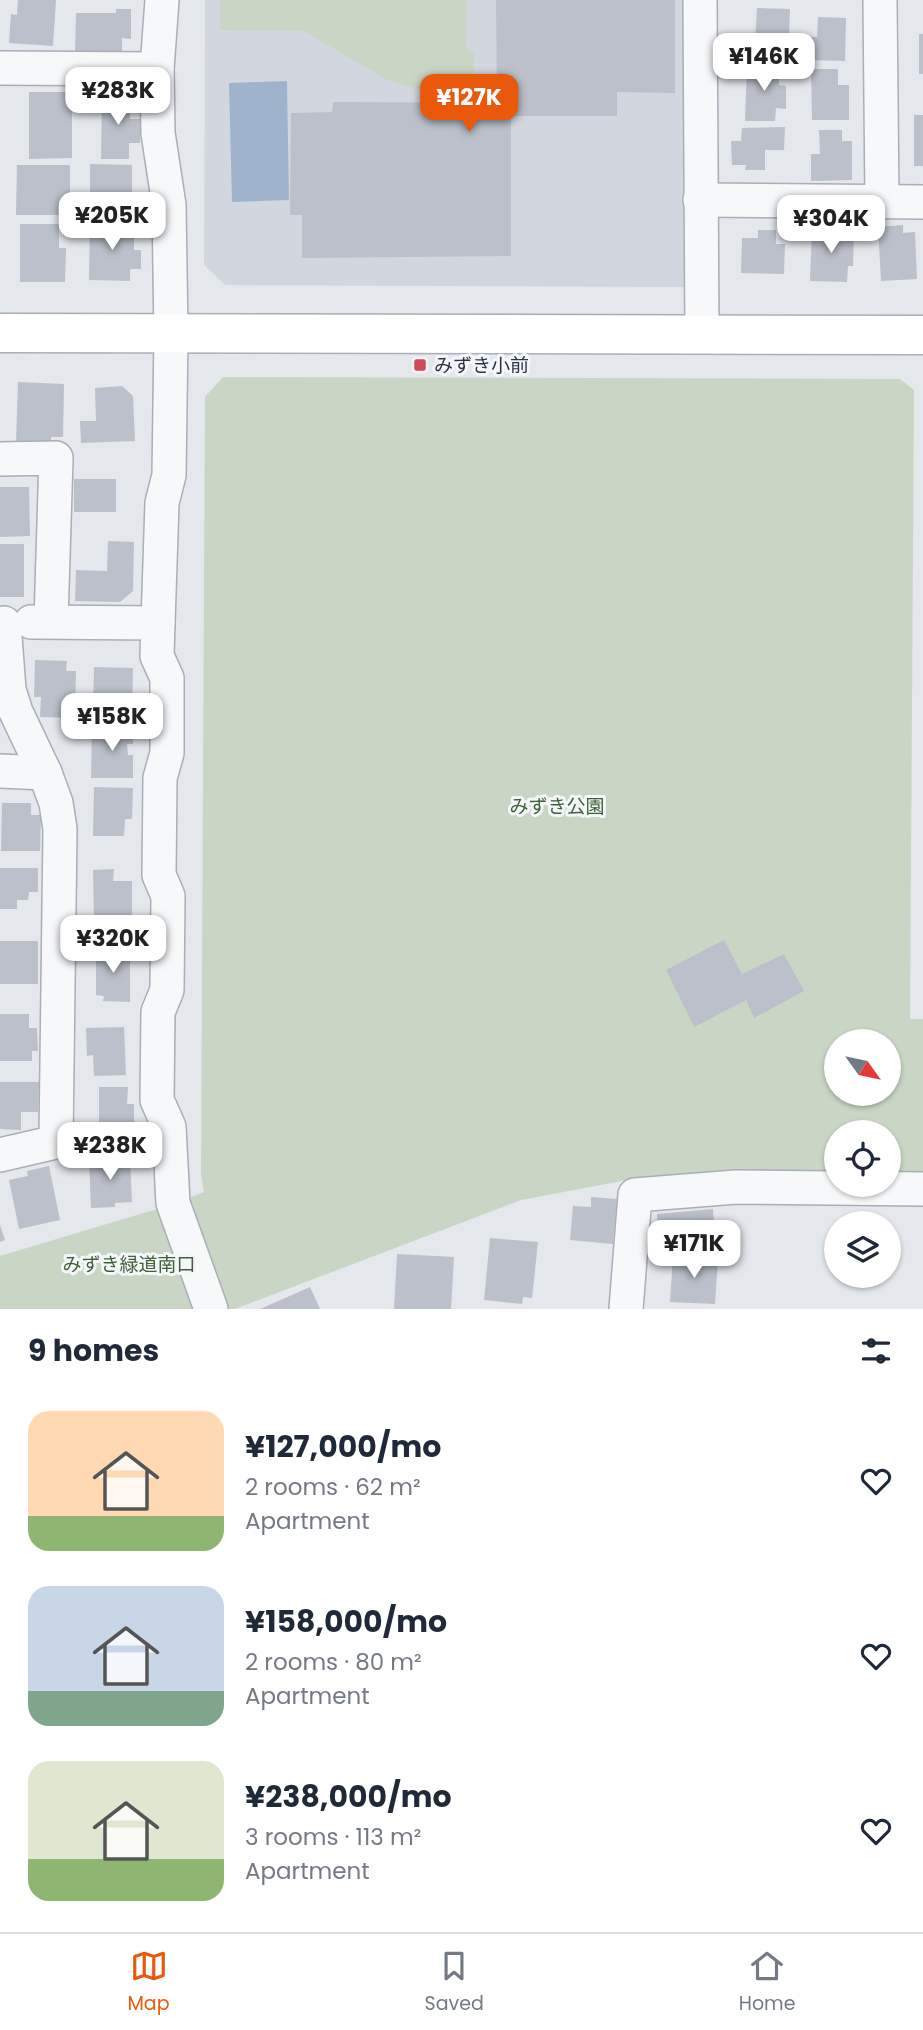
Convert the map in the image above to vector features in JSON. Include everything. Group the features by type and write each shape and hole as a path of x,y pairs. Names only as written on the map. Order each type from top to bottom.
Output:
{"street":[{"path":"162,0 157,69 158,133 169,205 171,334 169,475 162,503 158,623 158,656 167,678 167,753 160,778 159,874 168,896 167,990 158,1013 157,1100 169,1127 173,1203 211,1309"},
{"path":"700,0 702,334"},
{"path":"880,0 882,201"},
{"path":"0,68 157,69"},
{"path":"700,200 923,202"},
{"path":"0,333 923,335"},
{"path":"0,459 56,458 51,621"},
{"path":"0,1155 56,1142 60,829 56,803 45,773 16,712 9,690 2,623 158,623"},
{"path":"0,771 45,773"},
{"path":"625,1309 635,1195 736,1187 923,1189"}],"shaded area":[{"path":"205,0 689,0 689,287 225,285 204,265"}],"green space":[{"path":"220,0 467,0 466,48 474,52 474,86 418,89 387,80 304,31 220,30"},
{"name":"みずき公園","path":"223,377 900,379 914,390 910,1019 923,1019 923,1175 901,1175 901,1120 824,1120 824,1174 730,1174 622,1181 521,1200 235,1309 226,1309 186,1199 204,1192 201,1174 205,397"},
{"name":"みずき緑道南口","path":"157,1209 193,1309 0,1309 0,1256"}],"water":[{"path":"287,81 289,200 232,202 229,83"}],"building":[{"path":"18,0 56,0 53,46 9,43 11,14 17,15"},
{"path":"496,0 675,0 675,93 617,92 617,116 511,116 511,256 302,258 302,215 290,215 291,113 332,112 333,102 497,103"},
{"path":"757,8 790,9 788,61 754,59"},
{"path":"116,9 131,9 131,39 122,38 122,52 75,51 76,13 116,13"},
{"path":"818,17 846,18 845,61 808,60 809,37 817,37"},
{"path":"919,34 923,34 923,74 919,74"},
{"path":"747,65 779,66 779,85 786,86 786,109 776,108 775,121 745,121"},
{"path":"811,69 838,69 838,85 849,85 849,120 812,120"},
{"path":"29,92 72,92 72,158 29,159"},
{"path":"102,95 130,95 130,119 141,119 140,143 129,143 129,159 101,159"},
{"path":"914,115 923,115 923,166 914,166"},
{"path":"785,127 784,150 765,150 765,170 745,170 746,165 732,165 731,141 741,141 742,128"},
{"path":"819,130 842,130 842,141 852,141 852,180 811,181 811,154 820,154"},
{"path":"90,164 132,165 132,208 118,207 118,217 90,217"},
{"path":"17,165 70,165 70,215 16,215"},
{"path":"90,220 120,221 120,227 134,227 134,250 141,250 141,269 130,269 130,281 89,280"},
{"path":"20,224 59,224 59,248 66,248 65,282 20,282"},
{"path":"903,225 903,233 915,232 917,279 881,281 878,227"},
{"path":"812,228 838,228 838,234 854,234 853,266 848,266 847,282 810,281"},
{"path":"758,230 776,230 776,244 785,244 784,274 741,273 742,238 758,238"},
{"path":"18,382 64,384 63,437 51,437 51,444 16,443"},
{"path":"122,386 133,396 135,441 81,443 80,421 96,421 95,388"},
{"path":"74,479 116,479 116,512 74,512"},
{"path":"0,487 29,487 30,536 0,537"},
{"path":"108,541 134,542 133,591 120,602 75,601 76,570 107,571"},
{"path":"0,544 24,544 24,597 0,597"},
{"path":"35,660 67,661 66,671 76,671 75,718 40,717 41,697 34,697"},
{"path":"94,667 133,668 132,717 93,716"},
{"path":"92,727 133,728 133,744 127,744 128,755 133,755 133,778 91,778"},
{"path":"94,787 133,788 132,819 125,819 124,836 93,836"},
{"path":"2,803 31,803 31,815 41,815 40,851 1,851"},
{"path":"0,868 38,868 38,892 29,892 28,900 17,900 17,909 0,909"},
{"path":"114,869 113,881 132,881 132,923 94,923 93,870"},
{"path":"724,940 742,974 784,954 804,991 754,1018 746,1000 694,1027 666,970"},
{"path":"0,941 38,941 38,984 0,984"},
{"path":"96,950 130,950 130,1002 103,1001 104,996 96,995"},
{"path":"0,1014 29,1014 29,1028 37,1028 38,1051 32,1051 32,1061 0,1061"},
{"path":"124,1027 126,1075 94,1076 93,1055 87,1056 86,1028"},
{"path":"0,1082 39,1082 38,1112 21,1112 21,1130 0,1129"},
{"path":"99,1087 128,1087 127,1104 134,1104 134,1137 99,1138"},
{"path":"130,1158 132,1202 115,1203 115,1207 91,1208 89,1160"},
{"path":"49,1166 60,1220 19,1229 9,1180 28,1176 27,1171"},
{"path":"591,1197 617,1199 613,1244 570,1240 573,1206 591,1207"},
{"path":"713,1209 715,1240 659,1244 657,1214"},
{"path":"0,1225 5,1240 0,1242"},
{"path":"490,1238 538,1242 532,1298 523,1297 522,1304 484,1300"},
{"path":"397,1254 454,1257 451,1309 394,1309"},
{"path":"673,1256 718,1258 715,1304 670,1302"},
{"path":"310,1287 320,1309 260,1309"}],"place":[{"name":"みずき小前","path":"420,365"}]}
